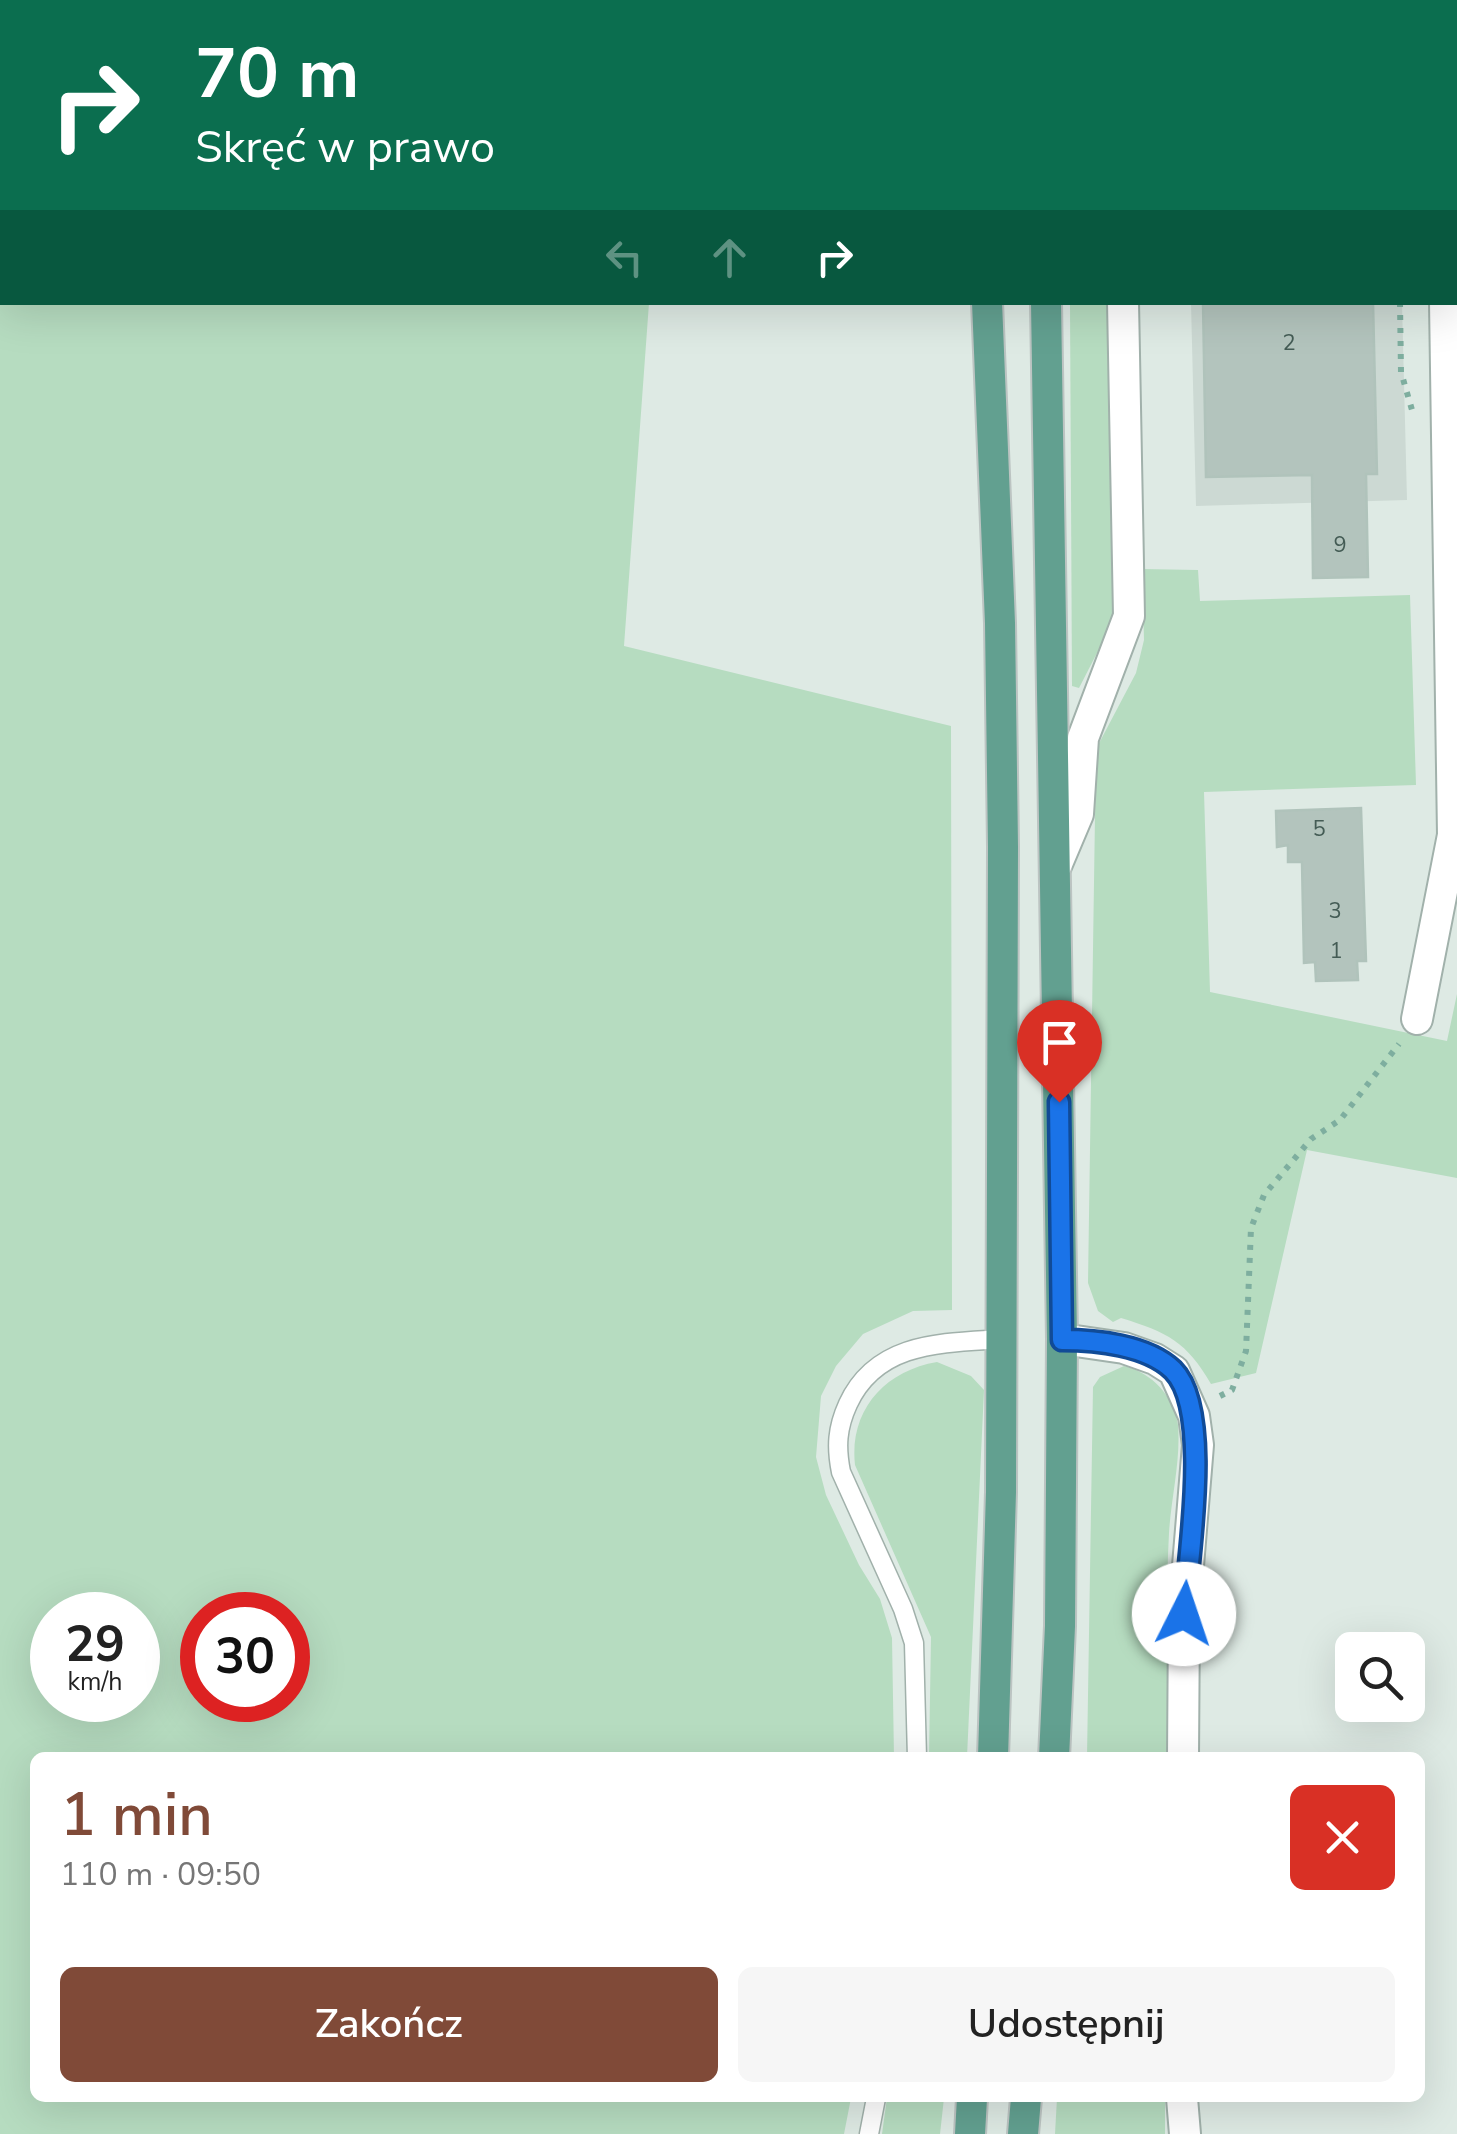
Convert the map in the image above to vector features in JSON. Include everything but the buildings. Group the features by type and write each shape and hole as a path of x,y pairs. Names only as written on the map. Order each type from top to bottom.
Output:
{"main road":[{"path":"986,305 1000,623 1003,846 1003,1339 993,1752"},
{"path":"1046,305 1062,1340 1060,1626 1054,1752"},
{"path":"970,2134 972,2102"},
{"path":"1023,2134 1026,2102"}],"street":[{"path":"1056,866 1078,814 1083,738 1128,616 1123,305"},
{"path":"1417,1020 1455,836 1445,305"},
{"path":"1062,1340 1124,1348 1156,1359 1174,1371 1194,1416 1198,1445 1184,1614 1183,1752"},
{"path":"1182,2102 1185,2134"}],"lane":[{"path":"916,1752 914,1643 903,1609 841,1472 836,1448 840,1423 870,1371 890,1356 912,1348 1003,1339"},
{"path":"869,2134 875,2102"}],"path":[{"path":"1211,1400 1232,1390 1246,1351 1250,1228 1264,1196 1312,1139 1340,1120 1417,1020"}],"shaded area":[{"path":"1191,305 1402,305 1407,500 1196,506"}],"green space":[{"path":"0,305 649,305 624,646 951,726 952,1310 913,1311 863,1334 836,1366 821,1396 816,1457 826,1495 880,1599 892,1638 894,1752 30,1752 30,2102 850,2102 844,2134 0,2134"},
{"path":"1070,305 1109,305 1114,620 1079,688 1072,686"},
{"path":"1142,569 1198,570 1200,601 1410,595 1416,785 1204,792 1210,992 1447,1041 1457,994 1457,1178 1307,1150 1256,1373 1211,1384 1174,1340 1121,1318 1113,1322 1098,1311 1088,1283 1096,749 1136,673 1144,640"},
{"path":"937,1362 971,1376 984,1390 967,1752 929,1752 931,1637 855,1465 858,1427 864,1411 886,1384"},
{"path":"1124,1366 1144,1374 1167,1395 1178,1425 1168,1561 1168,1752 1087,1752 1093,1387 1100,1377"},
{"path":"886,2102 944,2102 940,2134 882,2134"},
{"path":"1057,2102 1165,2102 1165,2134 1055,2134"}],"route":[{"path":"1059,1102 1062,1340 1124,1348 1156,1359 1174,1371 1194,1416 1198,1445 1184,1614"}]}
